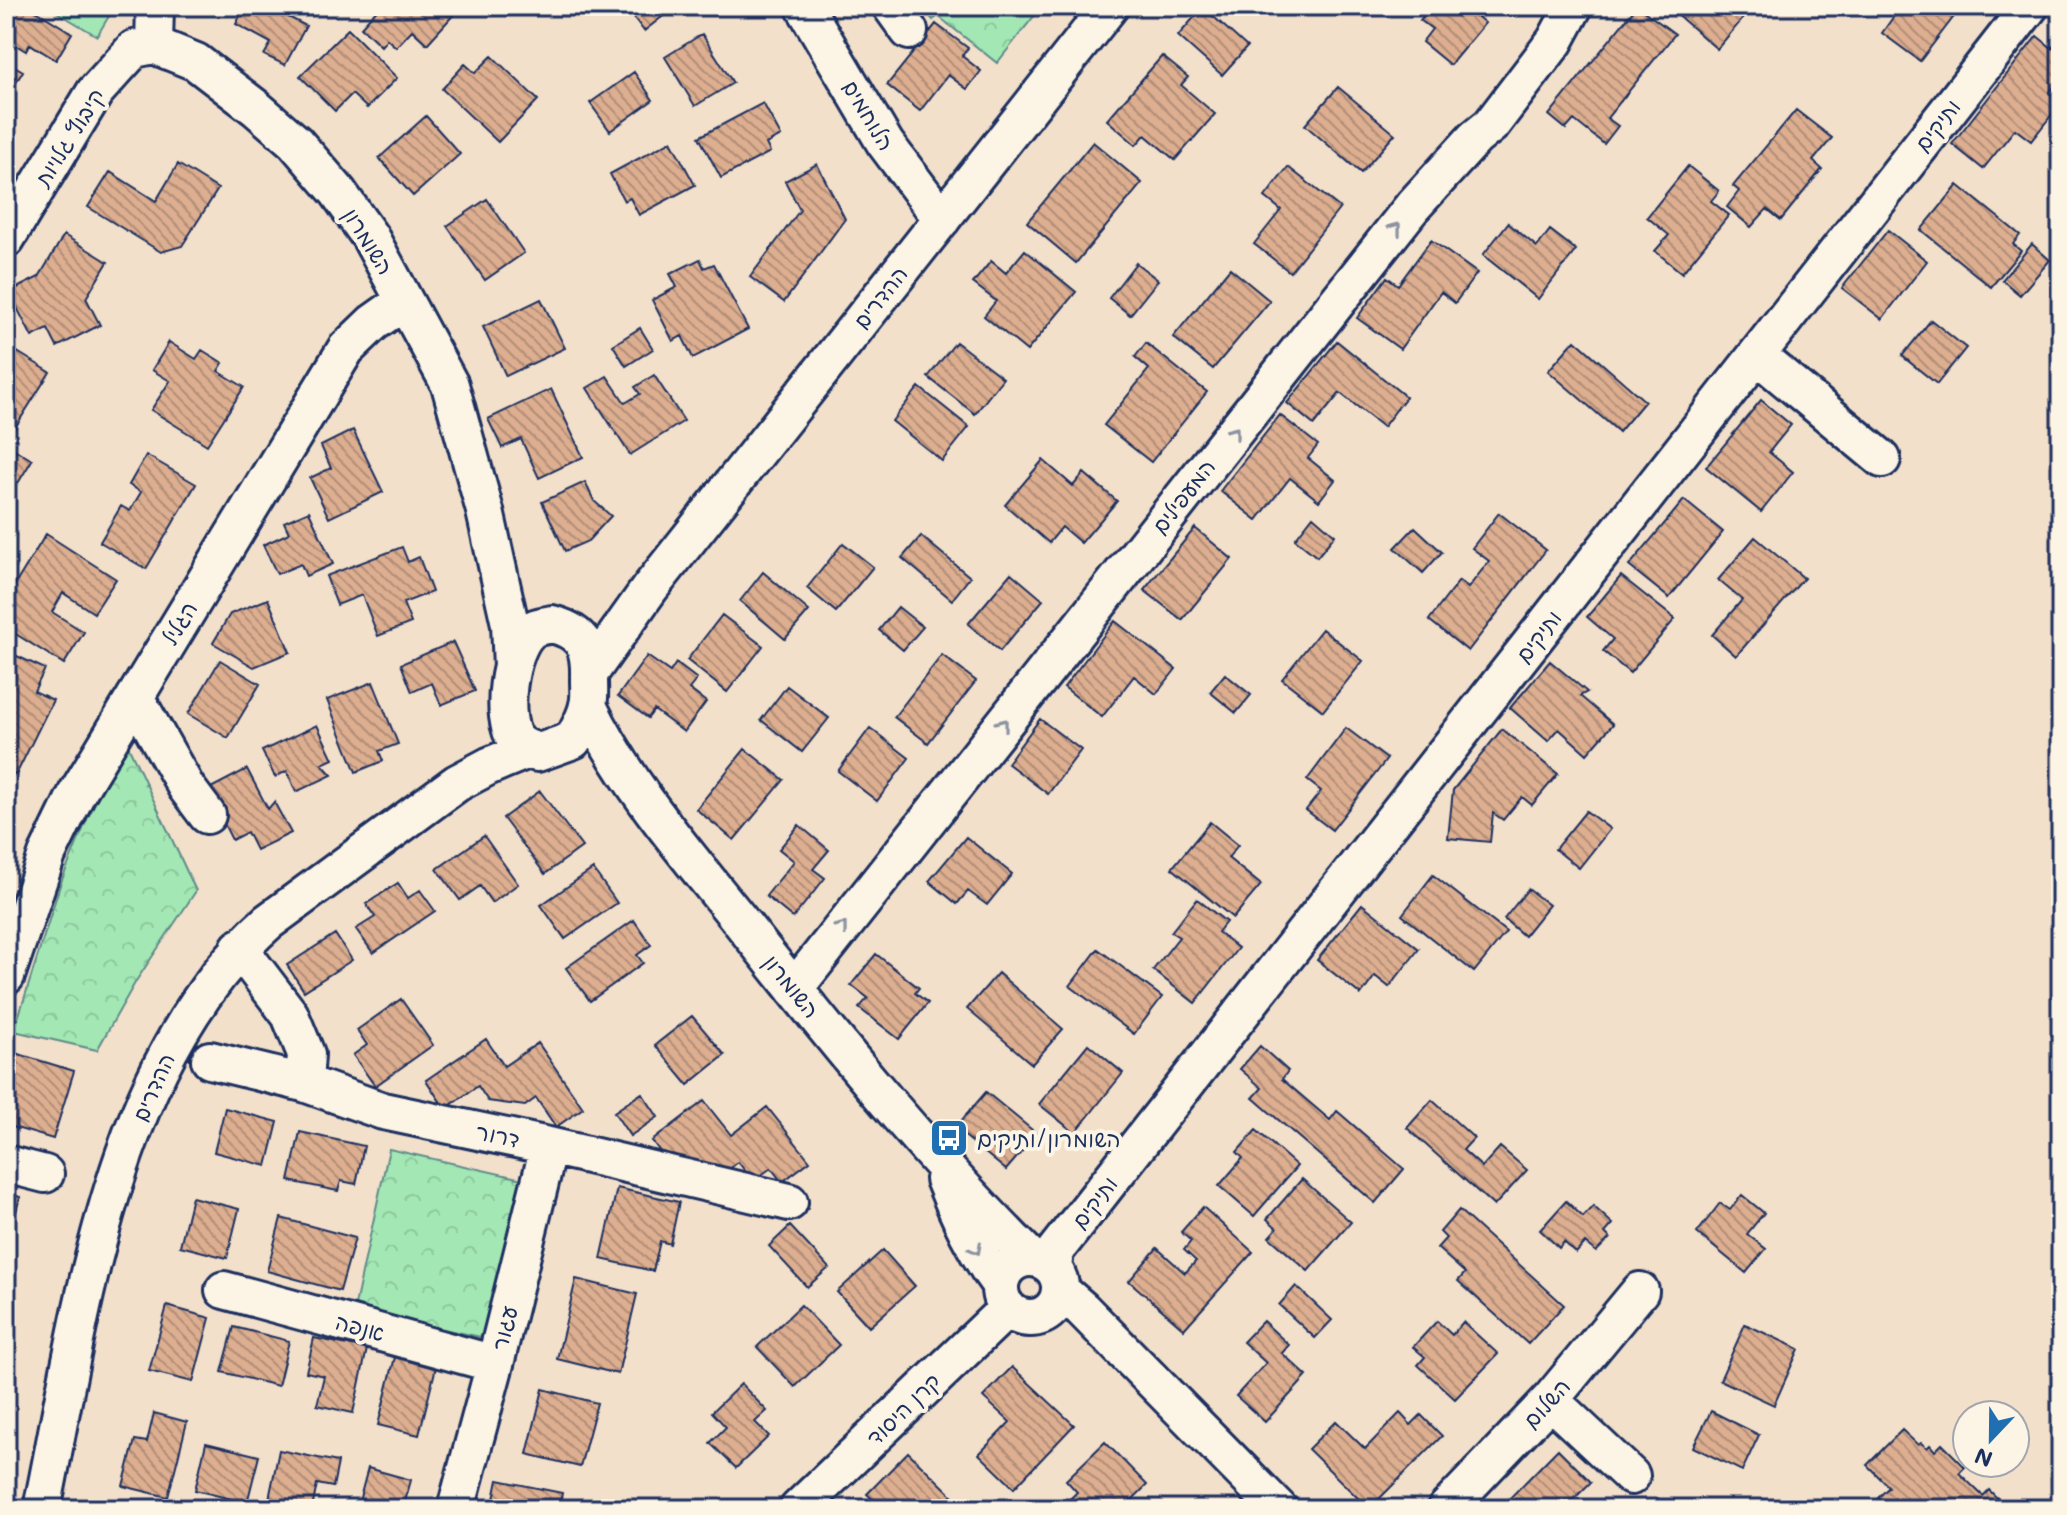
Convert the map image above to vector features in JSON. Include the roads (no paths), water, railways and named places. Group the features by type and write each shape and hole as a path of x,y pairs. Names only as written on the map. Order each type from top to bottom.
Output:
{"street":[{"path":"154,45 155,6"},
{"name":"הלוחמים","path":"804,6 825,17 898,162 942,219"},
{"name":"ההדרים","path":"589,690 650,588 1110,6"},
{"name":"המעפילים","path":"794,989 1413,206 1475,138 1491,125 1555,41 1574,6"},
{"name":"ותיקים","path":"1048,1282 1055,1251 2030,6"},
{"path":"825,17 868,65"},
{"name":"קיבוץ גלויות","path":"6,239 95,92 134,49 154,45"},
{"name":"השומרון","path":"154,45 196,62 295,142 338,192 370,237 450,385 485,511 510,624 512,667"},
{"name":"הגליל","path":"6,976 52,844 77,793 346,349 373,323 404,301"},
{"path":"1758,356 1882,459"},
{"name":"השומרון","path":"485,511 528,598 559,626"},
{"name":"ההדרים","path":"559,626 607,616 650,588"},
{"path":"559,626 579,638 588,649 591,663 589,690 573,740 537,753 516,741 509,727 507,707 512,667 515,653 527,633 536,627 559,626"},
{"name":"השומרון","path":"589,690 604,739 651,809 794,989 936,1159 1048,1282 1126,1355 1279,1509"},
{"path":"135,697 186,787 207,815"},
{"name":"ההדרים","path":"457,783 485,746 507,707"},
{"name":"השומרון","path":"573,740 651,809"},
{"name":"ההדרים","path":"42,1509 97,1244 116,1177 141,1112 176,1038 213,979 239,948 268,922 457,783 530,749"},
{"path":"239,948 290,1015 306,1054 304,1083"},
{"name":"דרור","path":"210,1060 304,1083 383,1111 789,1202"},
{"name":"עגור","path":"456,1509 549,1146"},
{"name":"השומרון","path":"936,1159 960,1219 981,1260 1004,1297 1023,1317 1041,1316 1048,1282"},
{"path":"6,1164 45,1174"},
{"path":"1004,1297 1005,1271 1017,1261 1048,1282"},
{"name":"אנפה","path":"224,1290 495,1364"},
{"name":"השלום","path":"1446,1509 1550,1400 1640,1291"},
{"name":"קרן היסוד","path":"798,1509 1004,1297"},
{"path":"1550,1400 1631,1476"}],"place":[{"name":"השומרון/ותיקים","path":"949,1138"}]}
